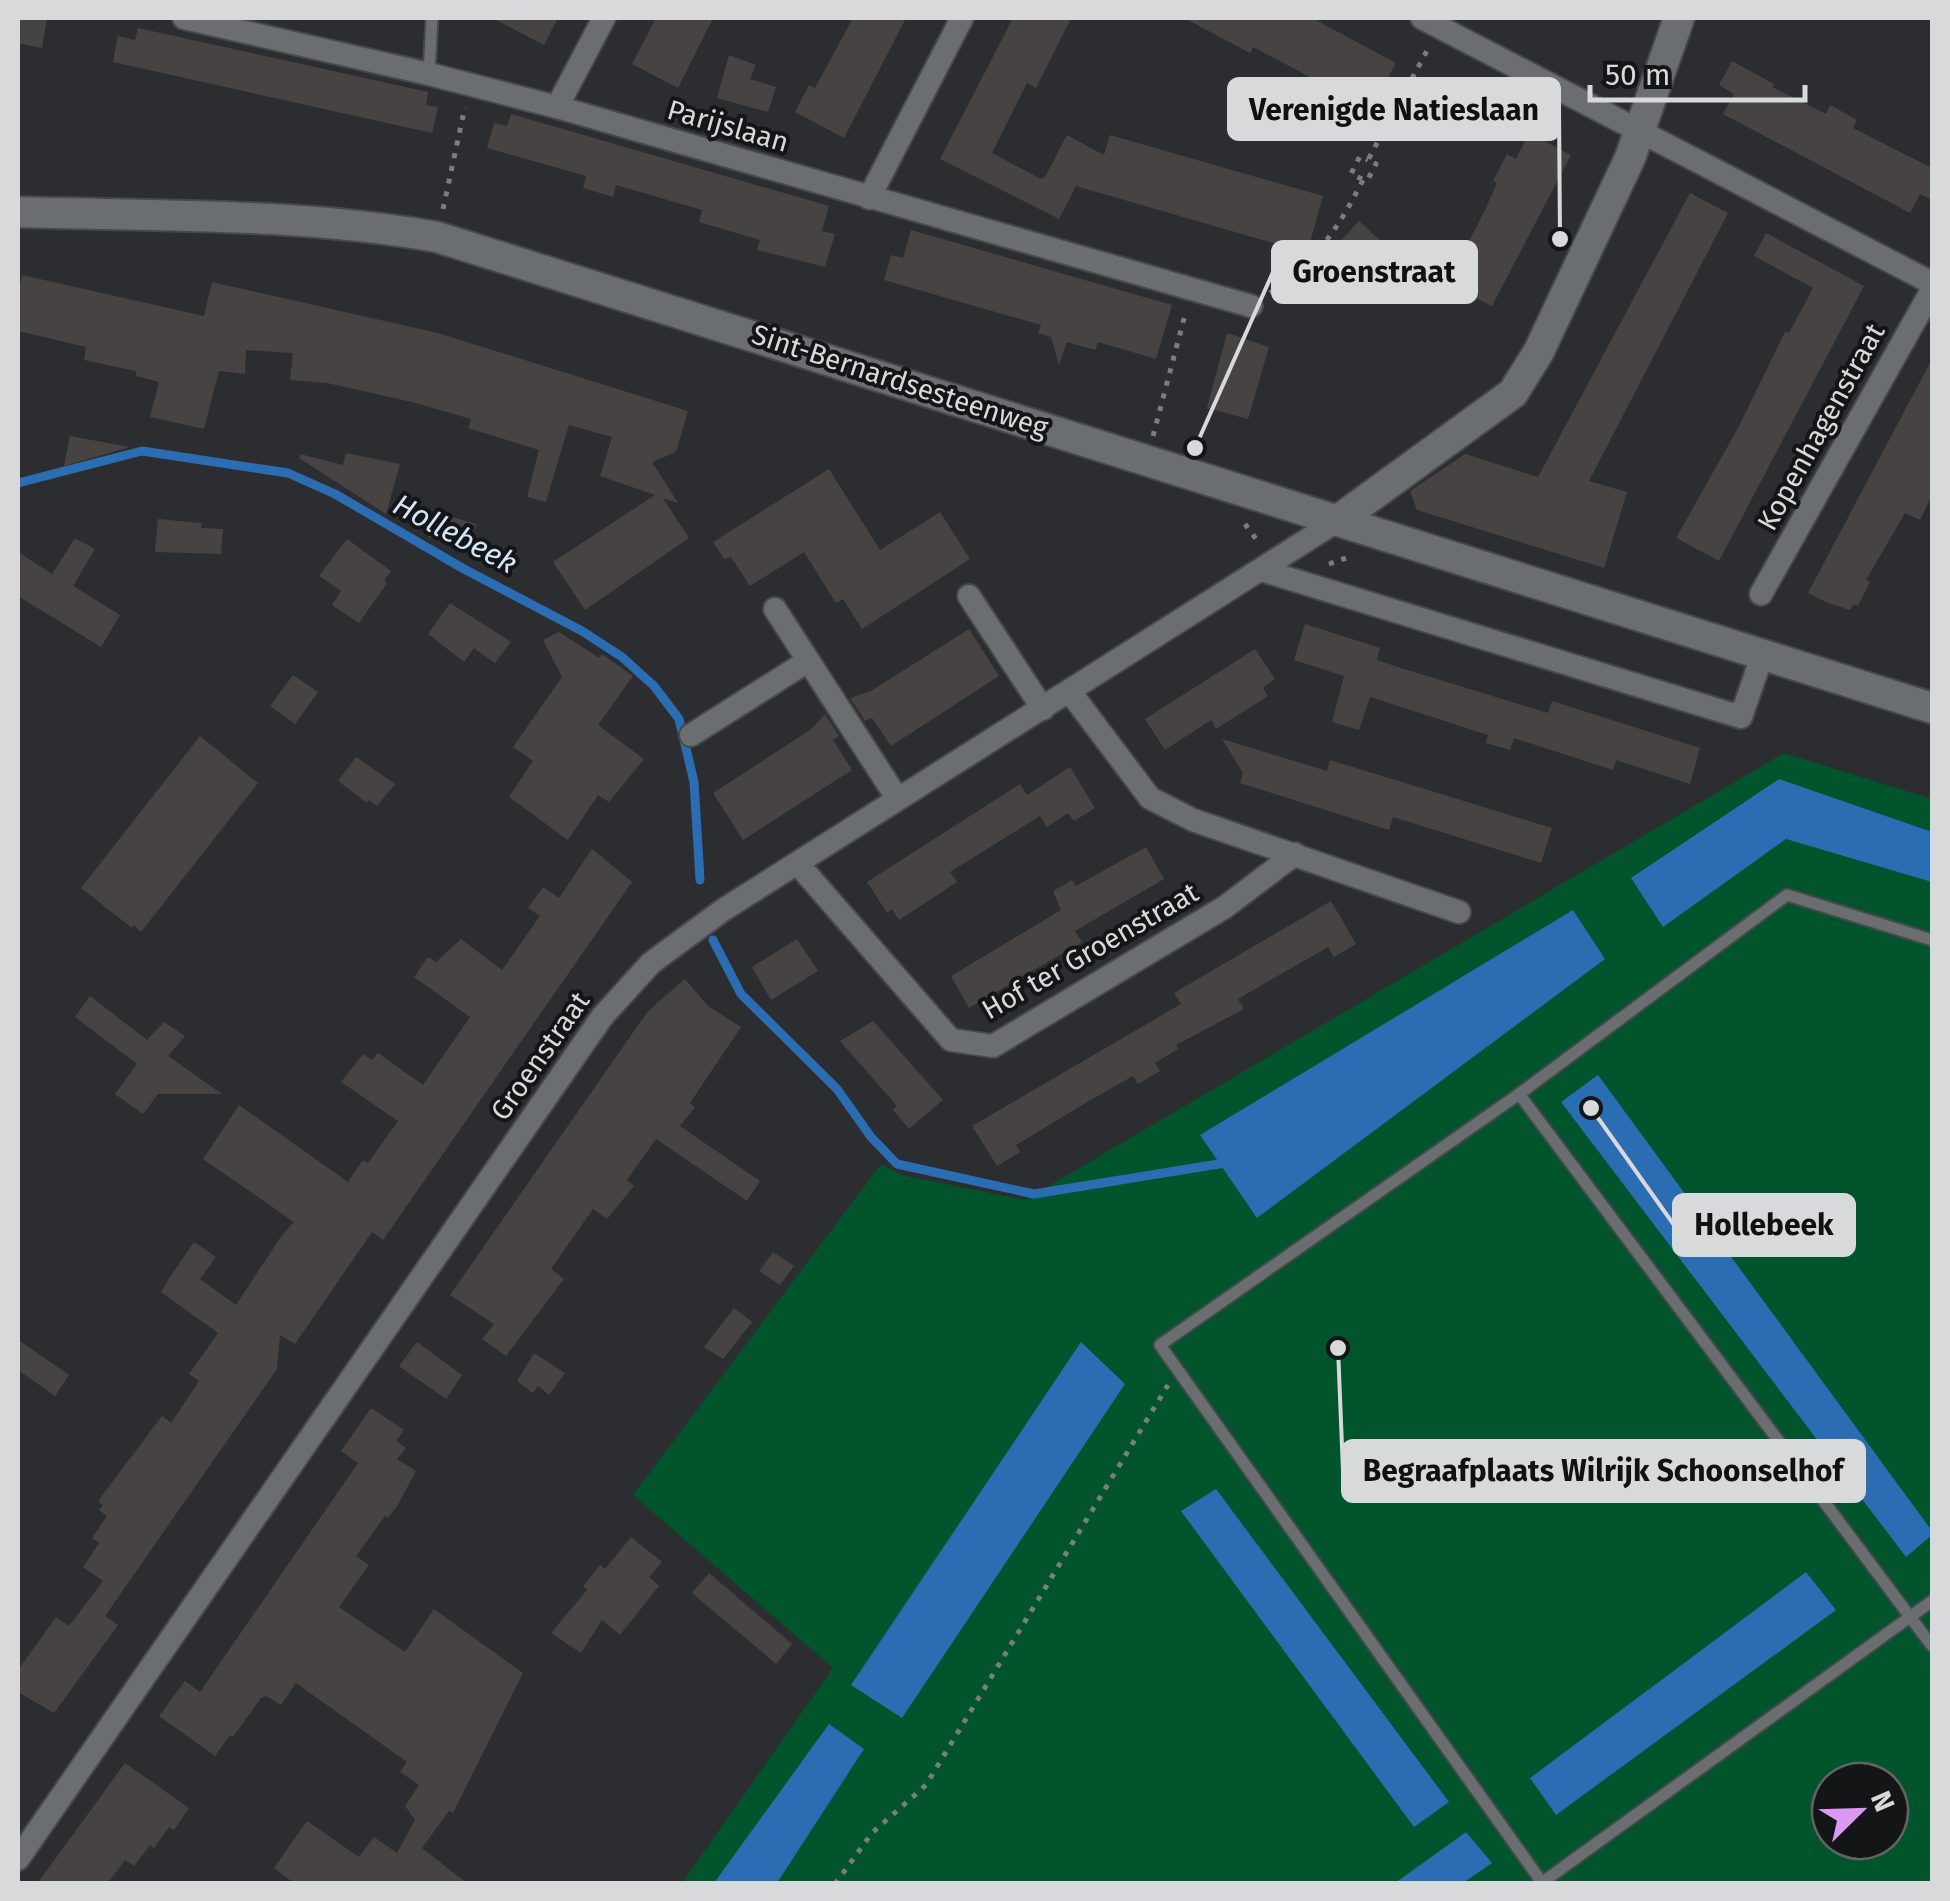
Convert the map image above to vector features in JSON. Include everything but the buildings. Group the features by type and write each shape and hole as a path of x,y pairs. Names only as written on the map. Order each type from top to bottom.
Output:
{"main road":[{"path":"1336,521 1513,394 1540,351 1585,259 1641,132 1679,18"},
{"name":"Sint-Bernardsesteenweg","path":"18,212 268,220 382,228 437,237 1932,708"}],"street":[{"name":"Parijslaan","path":"184,18 556,107 1251,306"},
{"path":"556,107 604,18"},
{"path":"868,198 962,18"},
{"path":"1431,22 1932,286"},
{"name":"Kopenhagenstraat","path":"1761,594 1932,286"},
{"name":"Groenstraat","path":"18,1859 602,1017 651,963 724,910 897,798 1336,521"},
{"path":"1267,566 1741,717 1762,656"},
{"path":"969,596 1043,708"},
{"path":"775,609 897,798"},
{"path":"691,735 808,661"},
{"path":"1070,692 1150,798 1193,820 1459,912"},
{"name":"Hof ter Groenstraat","path":"798,864 951,1040 994,1046 1225,907 1295,854"}],"lane":[{"path":"429,74 432,18"},
{"path":"1932,940 1787,895 1519,1094 1160,1344 1542,1883 1932,1601"},
{"path":"1519,1094 1932,1646"}],"path":[{"path":"1368,160 1431,22"},
{"path":"437,237 470,85"},
{"path":"1360,156 1368,160 1376,164 1366,182 1351,174 1360,156"},
{"path":"1251,306 1302,271 1340,225 1363,180"},
{"path":"1146,459 1192,289"},
{"path":"1244,522 1267,566"},
{"path":"835,1884 872,1833 926,1785 1178,1370"}],"green space":[{"path":"1784,753 1932,799 1932,1883 682,1883 833,1668 633,1495 881,1164 902,1175 1025,1200"}],"water":[{"path":"1779,779 1932,832 1932,882 1786,839 1663,927 1631,878"},
{"path":"1573,910 1605,959 1257,1218 1200,1135"},
{"path":"1598,1075 1932,1531 1906,1557 1561,1102"},
{"path":"1081,1342 1125,1384 902,1718 851,1685"},
{"path":"1216,1489 1449,1802 1414,1827 1181,1511"},
{"path":"1806,1572 1836,1610 1556,1815 1530,1778"},
{"path":"829,1724 864,1749 777,1883 714,1883"},
{"path":"1466,1832 1492,1863 1463,1883 1395,1883"}],"waterway":[{"name":"Hollebeek","path":"18,483 142,451 288,473 335,494 464,569 582,631 622,657 654,686 679,719 694,782 700,880"},
{"name":"Hollebeek","path":"713,940 741,994 837,1089 871,1137 897,1164 1034,1194 1231,1162"}],"place":[{"name":"Verenigde Natieslaan","path":"1560,239"},
{"name":"Groenstraat","path":"1195,448"},
{"name":"Hollebeek","path":"1591,1108"},
{"name":"Begraafplaats Wilrijk Schoonselhof","path":"1338,1348"}]}
